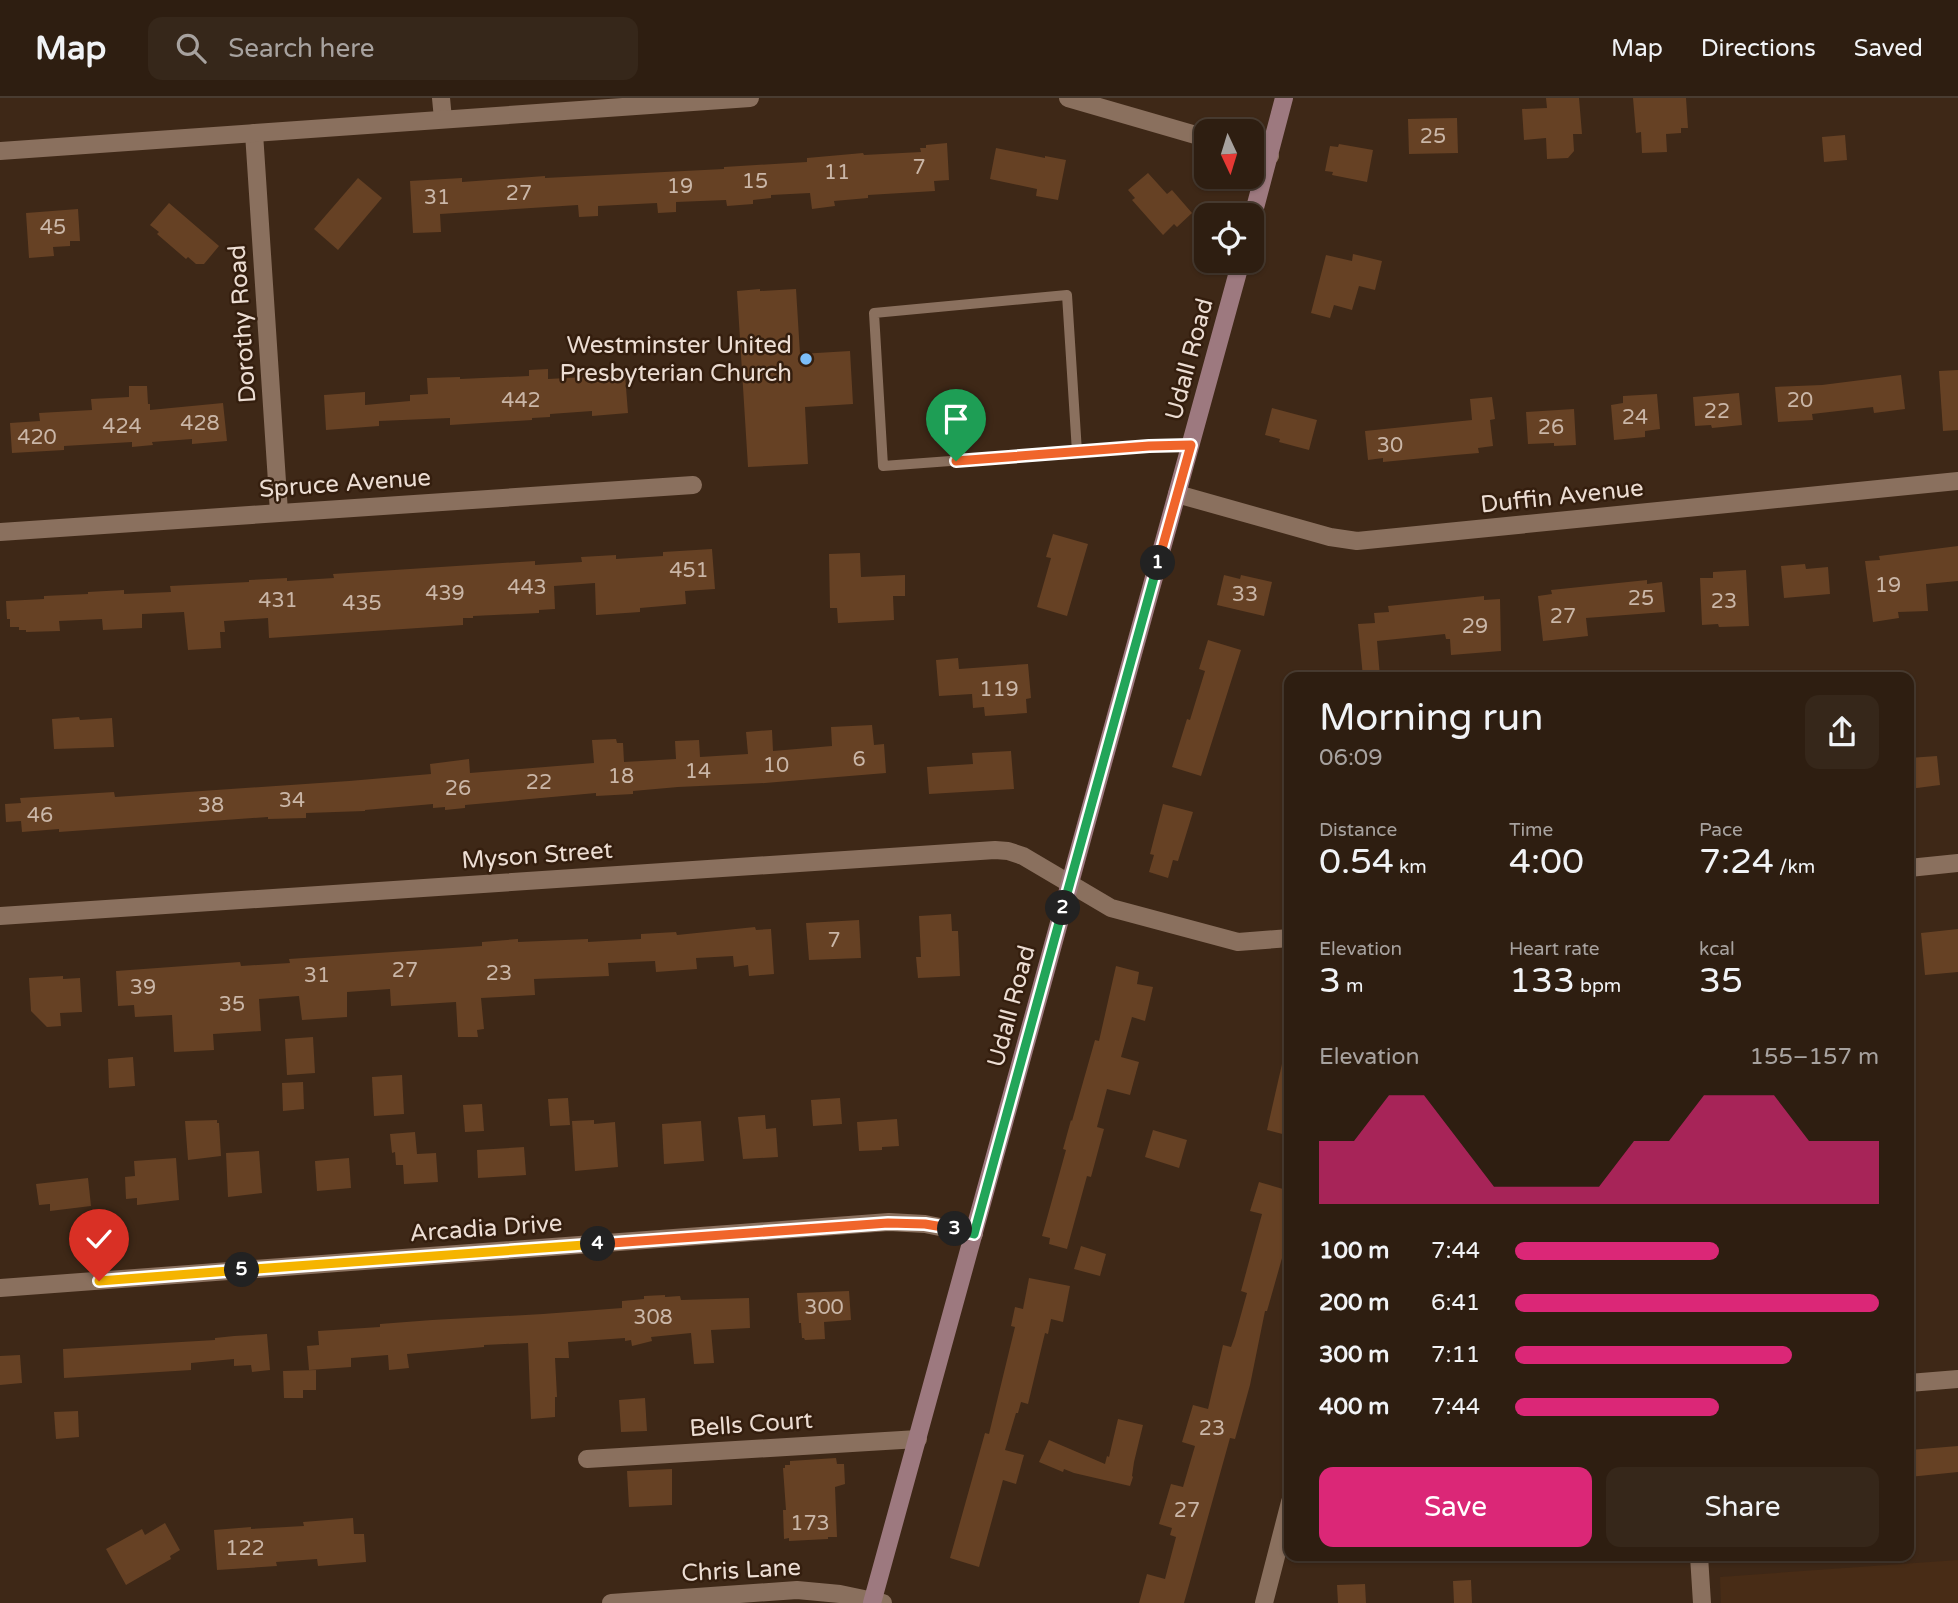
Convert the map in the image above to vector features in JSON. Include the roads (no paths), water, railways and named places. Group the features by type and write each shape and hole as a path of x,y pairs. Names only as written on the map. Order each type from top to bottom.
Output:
{"main road":[{"path":"1257,203 1284,98"},
{"name":"Udall Road","path":"876,1602 918,1439 1238,273"}],"street":[{"path":"441,98 443,119"},
{"path":"0,151 750,98"},
{"path":"1068,98 1194,135"},
{"name":"Dorothy Road","path":"254,133 279,512"},
{"path":"1264,154 1270,156"},
{"name":"Duffin Avenue","path":"1178,494 1330,537 1357,541 1958,481"},
{"name":"Spruce Avenue","path":"0,532 693,485"},
{"name":"Myson Street","path":"0,916 980,850 1008,851 1023,856 1111,908 1226,940 1252,942 1284,939"},
{"path":"1914,867 1958,863"},
{"name":"Arcadia Drive","path":"0,1288 888,1223 925,1224 974,1234"},
{"path":"1914,1383 1958,1379"},
{"name":"Bells Court","path":"587,1459 918,1439"},
{"path":"1264,1603 1284,1525"},
{"path":"1699,1561 1702,1603"},
{"name":"Chris Lane","path":"611,1603 797,1590 840,1594 876,1602"}],"lane":[{"path":"1077,452 1067,295 874,313 883,466 1191,445"}],"place":[{"name":"Westminster United Presbyterian Church","path":"806,359"}]}
